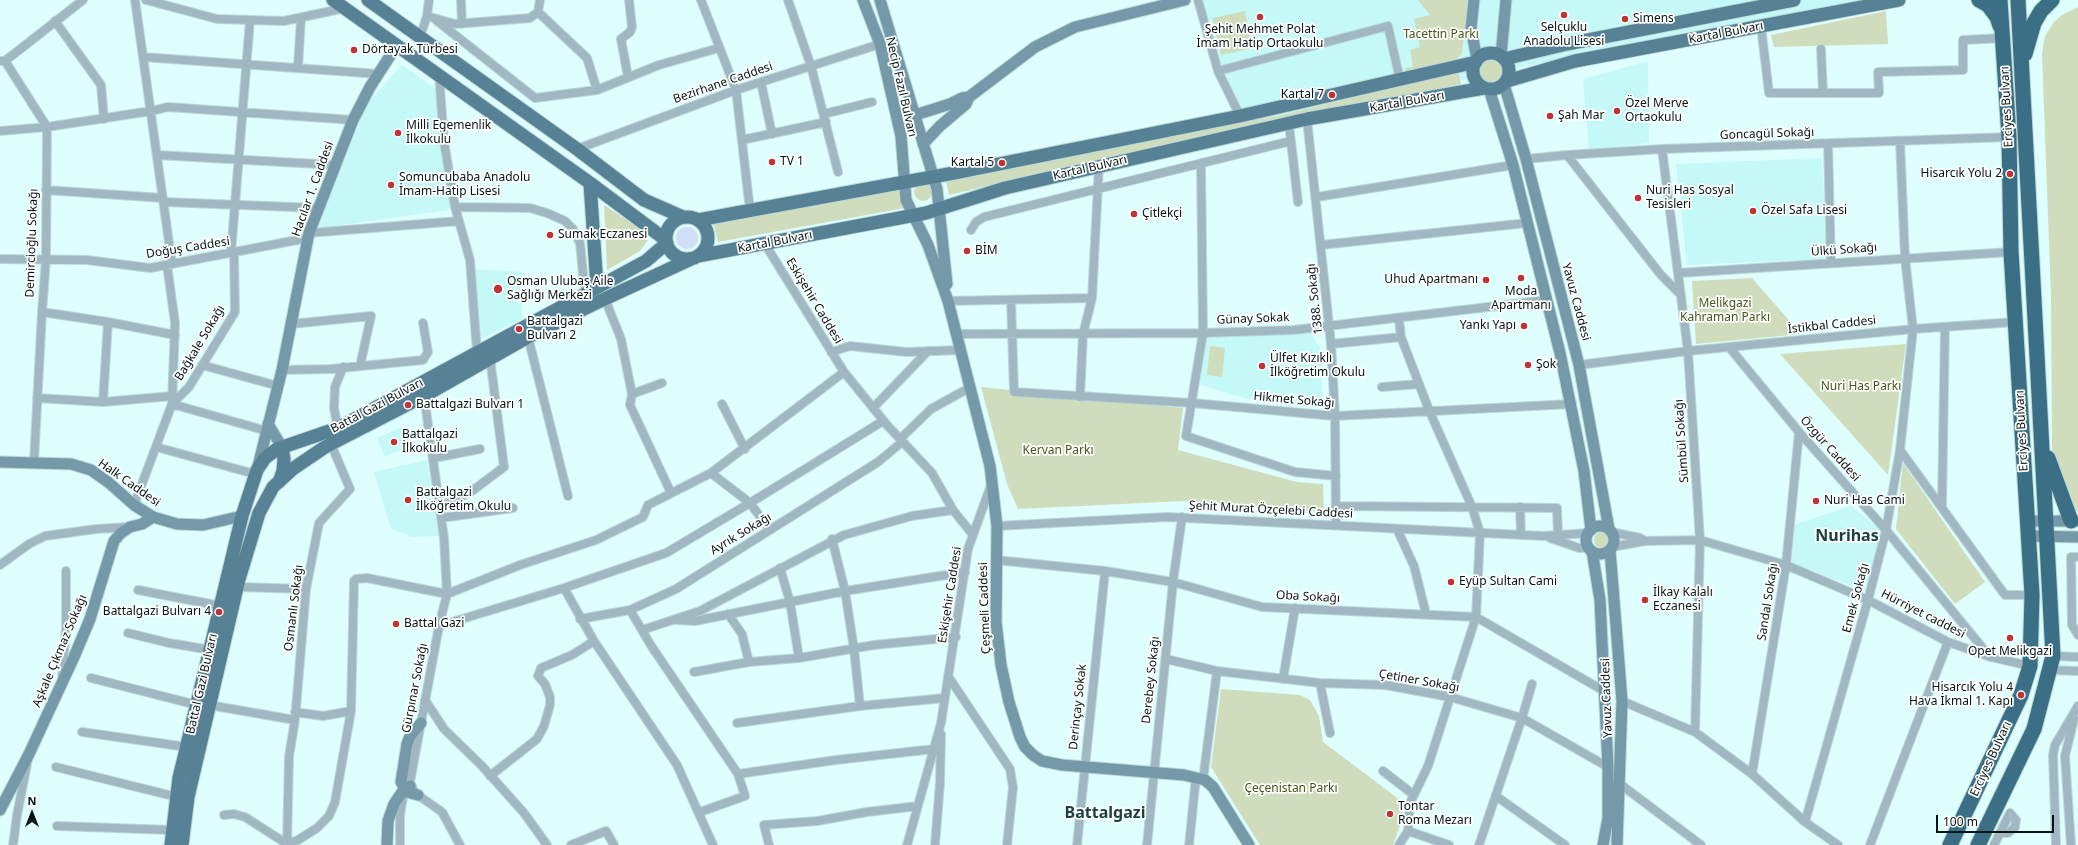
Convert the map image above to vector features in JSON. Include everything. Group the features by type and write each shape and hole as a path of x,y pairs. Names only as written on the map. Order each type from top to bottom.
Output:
{"highway":[{"path":"1979,0 1988,5 1997,17 2004,38"},
{"name":"Erciyes Bulvarı","path":"1950,845 2021,695 2030,666 2032,594 2011,252 2009,137 2004,38 2000,0"},
{"name":"Erciyes Bulvarı","path":"1978,845 2034,729 2051,663 2047,536 2018,0"},
{"path":"2022,66 2034,23 2041,11 2052,0"},
{"path":"2042,438 2074,521"}],"main road":[{"path":"333,0 439,74 590,183 666,241 669,249 676,256 695,258 707,246 708,236 705,227 698,220 683,217 644,200 577,149 368,0"},
{"name":"Kartal Bulvarı","path":"1502,57 1794,0"},
{"name":"Kartal Bulvarı","path":"1505,82 1575,61 1900,0"},
{"path":"1487,54 1502,57 1509,67 1505,82 1496,89 1486,88 1478,84 1474,76 1476,61 1487,54"},
{"name":"Kartal Bulvarı","path":"698,220 904,182 1240,116 1400,80 1476,61"},
{"name":"Kartal Bulvarı","path":"695,258 914,215 940,209 1005,188 1307,119 1486,88"},
{"path":"590,183 597,284"},
{"path":"666,241 670,225 683,217"},
{"name":"Battal Gazi Bulvarı","path":"182,845 210,650 242,516 256,472 265,458 282,447 338,428 597,284 646,261 666,241"},
{"name":"Battal Gazi Bulvarı","path":"171,845 171,830 187,746 203,705 259,513 273,487 294,468 331,444 424,396 528,338 605,299 695,258"},
{"path":"279,482 284,465 282,447"},
{"path":"242,516 259,513"}],"street":[{"path":"47,127 2,61 83,0"},
{"path":"135,0 164,200 175,323 172,400"},
{"path":"146,0 217,19 284,21 345,8"},
{"path":"420,37 427,16 429,0"},
{"path":"461,0 462,24"},
{"path":"436,20 462,24 530,18 538,12 540,0"},
{"path":"628,77 621,39 630,32 632,27 629,0"},
{"path":"701,0 736,90 750,210"},
{"path":"788,0 811,66 838,172"},
{"name":"Necip Fazıl Bulvarı","path":"863,0 880,44 901,136 906,200 914,215"},
{"name":"Necip Fazıl Bulvarı","path":"880,0 937,189 940,209"},
{"path":"915,115 950,104 962,98 969,97 1035,47 1063,32 1087,22 1185,0"},
{"path":"1198,0 1218,71 1240,116"},
{"path":"1474,0 1471,28 1476,61"},
{"path":"1502,57 1506,0"},
{"path":"538,12 587,58 597,90"},
{"path":"427,16 436,20 535,98 597,90 658,65 719,48"},
{"path":"298,68 301,18"},
{"name":"Bağkale Sokağı","path":"134,505 156,448 172,400 189,388 236,312 232,253 234,204 248,65 250,20"},
{"path":"55,21 101,85 104,118"},
{"path":"1218,71 1388,26 1400,80"},
{"path":"1761,26 1769,93 1878,93 1878,72 1963,70 1964,40 2004,38"},
{"name":"Bezirhane Caddesi","path":"577,149 736,90 880,44"},
{"name":"Hacılar 1. Caddesi","path":"256,472 282,370 308,236 353,120 379,74 398,45"},
{"path":"1822,49 1823,93"},
{"path":"143,57 379,74"},
{"path":"439,74 444,142 455,207 470,260 477,352"},
{"path":"761,82 772,134"},
{"name":"Yavuz Caddesi","path":"1505,82 1579,365 1610,530"},
{"path":"1486,88 1513,165 1572,404 1584,471 1590,532"},
{"path":"923,144 940,126 966,104 969,97"},
{"path":"742,140 772,134 872,102"},
{"path":"0,131 47,127 168,107 353,120"},
{"name":"1388. Sokağı","path":"1307,119 1317,197 1330,327 1335,416 1336,525"},
{"path":"1289,124 1298,202"},
{"name":"Demircioğlu Sokağı","path":"34,462 46,259 47,127"},
{"name":"Goncagül Sokağı","path":"1526,159 1567,155 1662,150 2009,137"},
{"name":"Emek Sokağı","path":"1805,822 1868,600 1886,530 1900,450 1913,329 1905,258 1900,141"},
{"path":"971,230 976,222 984,217 1291,142"},
{"path":"1828,144 1831,263"},
{"name":"Sümbül Sokağı","path":"1662,150 1688,351 1700,540 1695,732"},
{"path":"157,154 335,165"},
{"path":"1567,155 1661,275 1681,295"},
{"path":"1201,164 1203,333 1186,436 1295,472 1336,476"},
{"path":"1317,197 1513,165"},
{"path":"1080,397 1083,334 1092,298 1099,166"},
{"path":"46,190 164,200 318,208"},
{"path":"455,207 521,207 539,210 556,216 569,225 578,238 584,284 597,284"},
{"name":"Çeşmeli Caddesi","path":"940,209 948,301"},
{"name":"Çeşmeli Caddesi","path":"914,215 928,245 948,301 971,387 992,481 997,526 996,622 1001,665 1009,702 1020,737 1025,747 1033,755 1042,760 1084,768 1200,778"},
{"name":"Doğuş Caddesi","path":"0,259 87,260 150,268 232,253 308,236 459,221"},
{"path":"1321,246 1527,223"},
{"name":"Eskişehir Caddesi","path":"765,244 844,372 883,421 932,473 953,510 973,535 968,549 956,637 941,723 907,845"},
{"name":"Ülkü Sokağı","path":"1678,272 2011,252"},
{"path":"948,301 1092,298"},
{"path":"605,299 621,339 632,394 630,406 671,493"},
{"path":"1011,300 1013,334"},
{"name":"Günay Sokak","path":"957,334 1203,333 1330,327 1547,300"},
{"path":"42,312 108,322 175,335"},
{"path":"292,324 371,316 360,366"},
{"path":"1399,319 1401,337 1429,410 1472,507 1480,533 1476,618 1428,766 1410,803 1408,831 1400,845"},
{"path":"104,402 108,322"},
{"name":"İstikbal Caddesi","path":"1579,365 1688,351 1913,329 2016,322"},
{"path":"282,370 343,368 423,360 428,352 423,323"},
{"path":"1942,505 1945,327"},
{"name":"Hikmet Sokağı","path":"1013,334 1014,392 1192,403 1335,416 1371,416 1429,410 1572,404"},
{"path":"1331,344 1401,337"},
{"path":"528,338 568,496"},
{"path":"831,352 850,346 906,352 961,350"},
{"name":"Özgür Caddesi","path":"1729,347 1799,432 1886,530 1991,657"},
{"path":"873,408 928,351"},
{"path":"440,507 472,490 504,467 490,358"},
{"path":"202,365 278,386"},
{"path":"338,428 334,408 335,387 343,368"},
{"path":"224,815 234,814 245,817 286,845 298,840 317,828 329,816 335,802 351,711 354,582 356,579 367,578 447,594 520,565 602,537 643,517 648,505 712,473 844,372"},
{"path":"632,394 662,383"},
{"path":"1382,388 1419,384"},
{"name":"Ayrık Sokağı","path":"580,619 630,610 676,589 878,462 901,441 931,409 971,387"},
{"name":"Gürpınar Sokağı","path":"421,723 439,626 447,594 442,518 424,396"},
{"path":"37,398 104,402 172,400 268,427 282,447"},
{"path":"722,404 745,449"},
{"path":"439,626 564,588 666,553 750,504 883,421"},
{"name":"Sandal Sokağı","path":"1752,774 1786,564 1799,432"},
{"name":"Osmanlı Sokağı","path":"286,845 289,757 295,716 306,589 319,523 350,489 331,444"},
{"path":"156,448 256,472"},
{"path":"434,458 480,449"},
{"path":"1900,450 1942,505 2005,595 2032,594"},
{"name":"Halk Caddesi","path":"0,462 71,464 91,470 108,482 134,505 153,517 178,524 203,525 242,516"},
{"path":"712,473 750,504 770,530"},
{"path":"973,535 992,481"},
{"path":"1336,506 1557,508 1558,535"},
{"path":"1520,507 1521,535"},
{"path":"442,518 513,508"},
{"path":"642,630 700,611 832,540 858,530 912,516 953,510"},
{"name":"Aşkale Çıkmaz Sokağı","path":"0,810 62,685 90,619 114,541 121,533 142,524 153,517"},
{"name":"Şehit Murat Özçelebi Caddesi","path":"997,526 1182,517 1544,536 1590,532"},
{"name":"Derebey Sokağı","path":"1147,845 1182,517"},
{"path":"2028,521 2074,521"},
{"path":"1601,526 1610,530 1614,539 1611,548 1599,554 1591,550 1586,539 1590,532 1601,526"},
{"path":"0,565 29,544 45,536 96,529 130,528"},
{"path":"1397,529 1414,566 1426,614"},
{"name":"Hürriyet caddesi","path":"1610,530 1640,538 1644,541"},
{"name":"Şehit Murat Özçelebi Caddesi","path":"1544,536 1579,548 1591,550"},
{"path":"2028,536 2078,537"},
{"path":"832,540 845,591 854,649 860,706"},
{"name":"Hürriyet caddesi","path":"1611,548 1644,541 1700,540 1786,564 1868,600 1948,642 1991,657 2030,666"},
{"name":"Yavuz Caddesi","path":"1611,548 1622,701 1617,845"},
{"name":"Yavuz Caddesi","path":"1591,550 1600,600 1608,767 1608,818 1603,845"},
{"path":"2078,557 2071,557 2072,625 2078,635"},
{"name":"Oba Sokağı","path":"996,560 1105,571 1174,582 1262,607 1426,614 1476,618 1604,692"},
{"path":"780,568 790,602 799,658"},
{"path":"62,685 66,628 66,571"},
{"name":"Derinçay Sokak","path":"1077,845 1105,571"},
{"path":"676,620 690,622 845,591 965,572"},
{"path":"237,587 306,589"},
{"path":"564,588 580,619 676,765 700,812 713,845"},
{"path":"138,590 221,606"},
{"path":"1283,679 1295,608"},
{"path":"630,610 738,774 745,796 700,812"},
{"path":"728,614 742,634 749,662"},
{"path":"128,633 169,643 210,650"},
{"path":"694,672 749,662 799,658 887,643 956,637"},
{"path":"490,776 537,740 544,726 550,705 550,697 545,684 538,676 541,668 572,655 594,641"},
{"path":"1870,845 1948,642"},
{"path":"2051,663 2078,657"},
{"name":"Çetiner Sokağı","path":"1166,659 1218,671 1320,683 1385,685 1450,697 1522,718 1608,767"},
{"path":"2051,663 2076,671 2078,679"},
{"path":"1189,845 1218,671"},
{"path":"948,676 1010,769 1013,787 1007,845"},
{"path":"91,678 203,705 295,716 323,716 351,711"},
{"path":"1320,683 1330,733"},
{"path":"1479,845 1532,684"},
{"path":"737,722 860,706 945,698"},
{"path":"425,700 444,729 524,813 548,845"},
{"path":"1622,701 1695,732 1752,774 1805,822 1838,845"},
{"path":"2056,845 2053,755 2055,745 2078,706"},
{"path":"2071,845 2065,756 2078,706"},
{"path":"421,723 410,736 407,744 402,782 410,794 418,795 442,812 460,845"},
{"path":"935,845 940,783 941,723"},
{"path":"82,732 187,746"},
{"path":"738,774 836,760 934,749"},
{"path":"13,845 17,815 29,754"},
{"path":"56,767 177,796"},
{"path":"1383,771 1414,795"},
{"path":"1200,778 1213,787 1249,845"},
{"path":"1620,784 1701,845"},
{"path":"387,845 388,820 394,804 407,788"},
{"path":"400,845 400,815 407,788"},
{"path":"1496,796 1565,845"},
{"path":"770,845 764,825 817,821 867,812 918,806"},
{"path":"57,826 171,830"},
{"path":"571,845 606,831 614,845"},
{"path":"1408,831 1449,845"},
{"path":"1994,845 2000,833"}],"shaded area":[{"path":"1200,0 1858,0 1573,56 1241,129 1212,61"},
{"name":"Özel Merve Ortaokulu","path":"1648,61 1649,143 1589,150 1583,79"},
{"path":"402,65 436,89 450,206 448,210 321,228 318,225 367,104"},
{"name":"Özel Safa Lisesi","path":"1822,158 1828,259 1687,265 1676,164"},
{"path":"683,227 691,227 698,234 698,242 691,249 683,249 676,242 676,234"},
{"name":"Osman Ulubaş Aile Sağlığı Merkezi","path":"473,269 522,272 522,319 479,340"},
{"name":"Ülfet Kızıklı İlköğretim Okulu","path":"1311,333 1320,348 1323,405 1244,398 1200,385 1206,338"},
{"name":"Battalgazi İlkokulu","path":"402,427 410,446 385,457 377,438"},
{"name":"Battalgazi İlköğretim Okulu","path":"427,460 439,536 412,537 391,529 374,472"},
{"path":"1851,506 1883,532 1864,591 1792,563 1793,525"}],"green space":[{"name":"Tacettin Parkı","path":"1418,0 1468,0 1462,54 1452,62 1407,76 1405,68 1413,67 1410,50 1420,47 1414,19 1430,15"},
{"path":"2078,7 2078,511 2071,511 2052,449 2051,297 2042,54 2045,36 2054,22 2062,15"},
{"path":"1245,11 1253,48 1221,55 1212,18"},
{"path":"1886,11 1888,44 1774,47 1771,35"},
{"path":"1491,58 1500,62 1504,71 1500,80 1491,84 1482,80 1478,71 1482,62"},
{"path":"1458,72 1461,84 1380,104 1279,120 949,195 945,177 1278,116"},
{"path":"923,183 929,186 932,192 929,198 923,201 917,198 914,192 917,186"},
{"path":"899,187 905,208 718,242 713,222"},
{"path":"604,205 642,230 648,240 640,251 607,270"},
{"name":"Melikgazi Kahraman Parkı","path":"1752,278 1801,334 1696,344 1692,281"},
{"name":"Nuri Has Parkı","path":"1906,344 1888,475 1780,354"},
{"path":"1210,346 1225,348 1222,377 1207,375"},
{"name":"Kervan Parkı","path":"981,387 1183,408 1178,450 1297,482 1323,484 1324,512 1184,501 1018,509 1007,484"},
{"path":"1903,463 1985,582 1955,604 1896,529"},
{"path":"1599,532 1605,532 1610,537 1608,546 1605,548 1599,548 1594,543 1594,537"},
{"name":"Çeçenistan Parkı","path":"1221,689 1300,695 1310,700 1319,716 1323,742 1404,803 1401,823 1393,845 1260,845 1211,767"}],"place":[{"name":"Selçuklu Anadolu Lisesi","path":"1564,15"},
{"name":"Şehit Mehmet Polat İmam Hatip Ortaokulu","path":"1260,17"},
{"name":"Simens","path":"1625,19"},
{"name":"Dörtayak Türbesi","path":"354,50"},
{"name":"Kartal 7","path":"1332,95"},
{"name":"Özel Merve Ortaokulu","path":"1617,111"},
{"name":"Şah Mar","path":"1550,116"},
{"name":"Milli Egemenlik İlkokulu","path":"398,133"},
{"name":"TV 1","path":"772,162"},
{"name":"Kartal 5","path":"1002,163"},
{"name":"Hisarcık Yolu 2","path":"2010,174"},
{"name":"Somuncubaba Anadolu İmam-Hatip Lisesi","path":"391,185"},
{"name":"Nuri Has Sosyal Tesisleri","path":"1638,198"},
{"name":"Özel Safa Lisesi","path":"1753,211"},
{"name":"Çitlekçi","path":"1134,214"},
{"name":"Sumak Eczanesi","path":"550,235"},
{"name":"BİM","path":"967,251"},
{"name":"Moda Apartmanı","path":"1521,278"},
{"name":"Uhud Apartmanı","path":"1486,280"},
{"name":"Osman Ulubaş Aile Sağlığı Merkezi","path":"498,289"},
{"name":"Yankı Yapı","path":"1524,326"},
{"name":"Battalgazi Bulvarı 2","path":"519,329"},
{"name":"Şok","path":"1528,365"},
{"name":"Ülfet Kızıklı İlköğretim Okulu","path":"1262,366"},
{"name":"Battalgazi Bulvarı 1","path":"408,405"},
{"name":"Battalgazi İlkokulu","path":"394,442"},
{"name":"Battalgazi İlköğretim Okulu","path":"408,500"},
{"name":"Nuri Has Cami","path":"1816,501"},
{"name":"Eyüp Sultan Cami","path":"1451,582"},
{"name":"İlkay Kalalı Eczanesi","path":"1645,600"},
{"name":"Battalgazi Bulvarı 4","path":"219,612"},
{"name":"Battal Gazi","path":"396,624"},
{"name":"Opet Melikgazi","path":"2010,638"},
{"name":"Hisarcık Yolu 4 Hava İkmal 1. Kapı","path":"2021,695"},
{"name":"Tontar Roma Mezarı","path":"1390,814"}],"district":[{"name":"Nurihas","path":"1847,536"},
{"name":"Battalgazi","path":"1105,813"}]}
